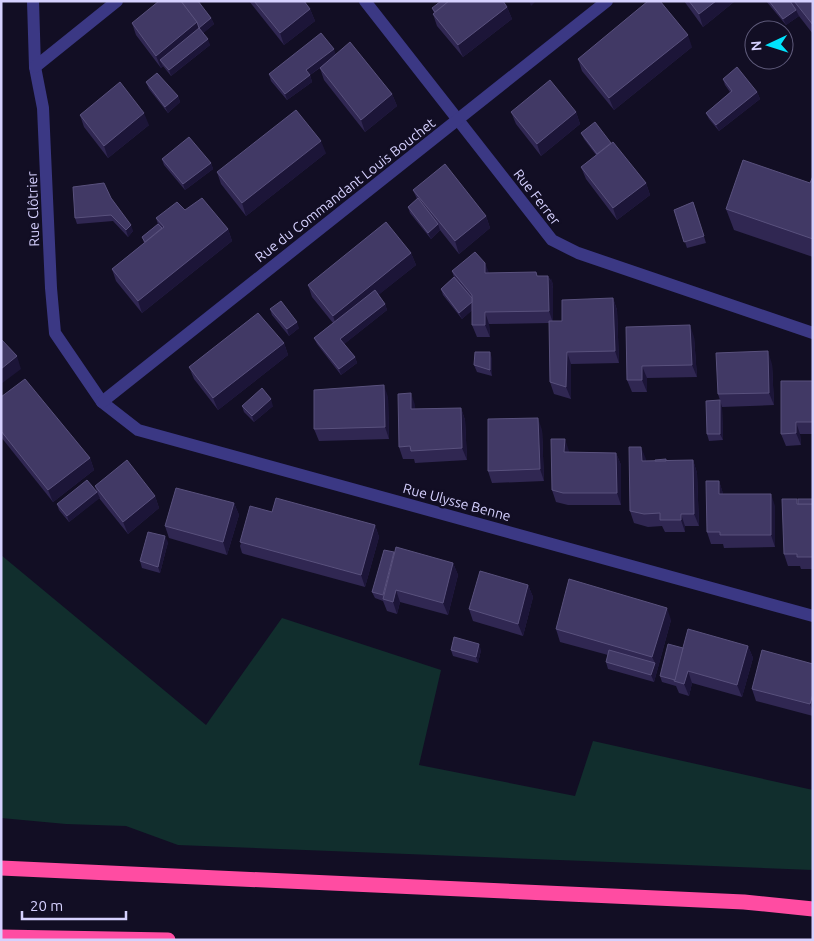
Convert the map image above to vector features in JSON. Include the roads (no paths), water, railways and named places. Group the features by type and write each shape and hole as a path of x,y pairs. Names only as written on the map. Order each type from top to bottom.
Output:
{"highway":[{"path":"1,868 744,902 813,909"},
{"path":"1,937 168,940"}],"street":[{"name":"Rue Clôtrier","path":"33,1 35,67 43,108 51,288 55,334 102,402"},
{"path":"35,67 117,1"},
{"name":"Rue Ferrer","path":"365,1 552,240 578,253 813,333"},
{"name":"Rue du Commandant Louis Bouchet","path":"102,402 606,1"},
{"name":"Rue Ulysse Benne","path":"102,402 138,430 813,616"}]}
